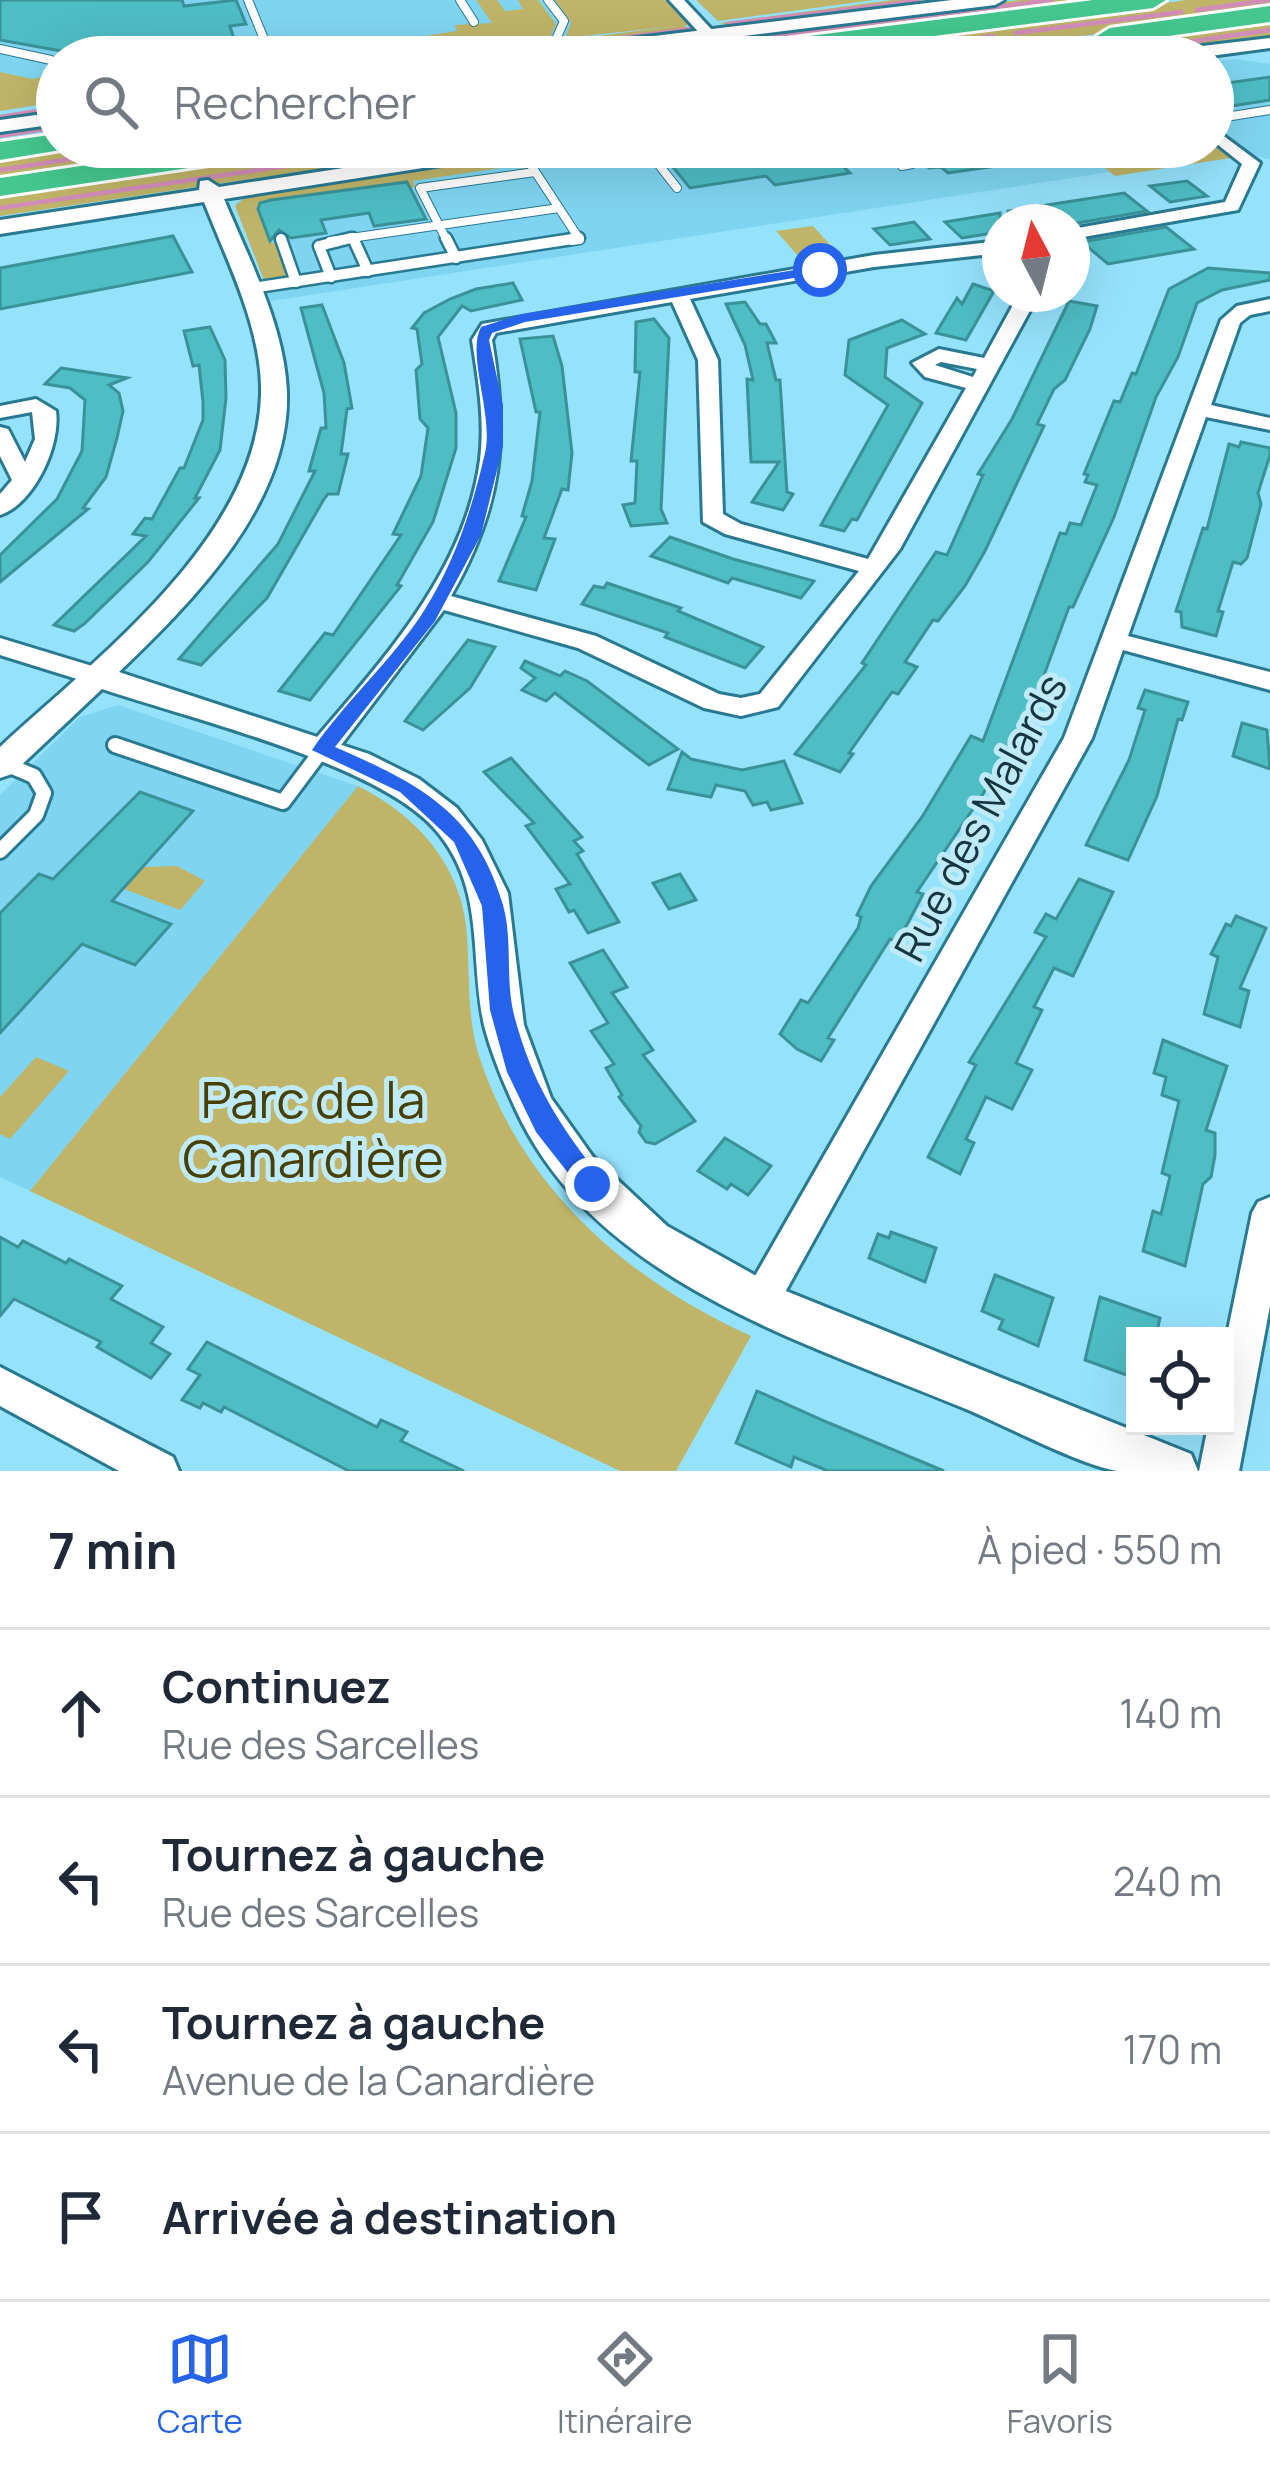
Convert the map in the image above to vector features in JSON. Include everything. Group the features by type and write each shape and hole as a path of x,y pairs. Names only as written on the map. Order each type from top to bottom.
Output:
{"highway":[{"path":"872,36 1153,0"},
{"path":"1105,36 1270,14"},
{"path":"0,152 36,146"},
{"path":"0,188 132,168"}],"street":[{"path":"676,0 708,36"},
{"path":"691,0 710,36"},
{"path":"742,36 930,4 994,0"},
{"path":"1234,48 1270,43"},
{"path":"1234,51 1270,53"},
{"path":"0,126 36,121"},
{"path":"1090,231 1232,206 1251,164 1234,150"},
{"path":"0,223 351,168"},
{"path":"210,190 368,168"},
{"path":"2,764 210,556 255,481 270,436 274,396 266,351 210,190"},
{"path":"322,750 440,602 478,521 493,461 495,406 484,333 512,320 882,260 982,249"},
{"path":"679,293 708,360 711,517 733,529 875,568"},
{"name":"Rue des Malards","path":"760,1302 1078,737 1233,316 1270,305"},
{"path":"440,602 587,642 705,699 746,706 769,700 875,568 1019,312"},
{"path":"0,412 37,405 47,416 44,451 0,508"},
{"path":"1199,409 1270,424"},
{"path":"0,434 23,479"},
{"path":"1114,640 1270,681"},
{"path":"0,646 322,750 407,787 462,838 493,906 508,1042 534,1106 578,1170 652,1240 760,1302 1174,1471"},
{"path":"1219,1471 1270,1213"},
{"path":"0,1386 159,1471"}],"lane":[{"path":"248,0 263,36"},
{"path":"460,0 474,22"},
{"path":"548,0 564,21 557,36"},
{"path":"0,50 36,57"},
{"path":"1234,116 1270,110"},
{"path":"245,290 580,240 533,168"},
{"path":"661,168 677,188"},
{"path":"456,258 420,188 536,172"},
{"path":"331,277 320,246 559,208"},
{"path":"353,238 368,271"},
{"path":"281,239 296,282"},
{"path":"115,745 283,802 322,750"},
{"path":"0,851 36,815 44,793 34,776 2,764"}],"shaded area":[{"path":"0,0 566,0 595,34 36,36 36,80 0,72"},
{"path":"1234,59 1270,64 1270,159 1257,157 1234,141"},
{"path":"446,168 1105,168 1110,172 271,301 236,203 247,196"},
{"path":"118,705 358,786 30,1191 0,1177 0,795 80,717"}],"green space":[{"path":"476,0 497,0 505,11 523,9 518,0 538,0 556,24 551,36 425,36 457,31 455,25 492,23"},
{"path":"555,0 670,0 692,24 683,26 697,29 646,36 598,36 677,26 566,36 571,23"},
{"path":"696,0 874,0 718,21"},
{"path":"892,0 927,0 733,27 720,23"},
{"path":"1020,0 1098,0 814,36 729,36"},
{"path":"1186,0 1270,0 1270,11 1080,36 930,36"},
{"path":"1270,23 1270,37 1234,42 1234,36 1173,36"},
{"path":"0,72 36,78 36,105 0,111"},
{"path":"36,152 36,168 102,168 0,183 0,158"},
{"path":"206,168 326,168 0,216 0,198"},
{"path":"442,168 501,168 413,181 415,187 410,188 407,183 394,183 261,202 270,243 275,243 287,278 264,280 235,206 247,196"},
{"path":"1105,168 1166,168 1115,176"},
{"path":"813,226 844,260 807,266 776,231"},
{"name":"Parc de la Canardière","path":"358,786 415,825 454,880 466,925 476,1045 500,1109 525,1152 554,1191 624,1260 664,1289 751,1336 676,1471 620,1471 30,1191"},
{"path":"177,866 205,881 180,910 124,889 143,867"},
{"path":"36,1057 69,1071 10,1139 0,1134 0,1097"}],"building":[{"path":"0,0 182,0 184,6 236,0 246,24 230,26 233,36 36,36 36,46 0,40"},
{"path":"1270,77 1270,100 1234,106 1234,82"},
{"path":"674,168 845,168 850,173 775,185 766,176 690,188"},
{"path":"942,168 983,168 948,173"},
{"path":"1187,181 1207,196 1170,202 1150,186"},
{"path":"407,182 426,219 374,226 369,213 321,220 326,233 291,238 279,230 270,241 258,209 260,203 271,200"},
{"path":"1124,193 1147,211 1090,221 1090,204 1053,204"},
{"path":"982,216 982,235 962,238 945,222"},
{"path":"914,222 930,239 890,245 874,229"},
{"path":"1166,227 1194,249 1108,264 1090,249 1090,241"},
{"path":"173,236 192,272 0,309 0,268"},
{"path":"1208,268 1270,273 1270,280 1222,290 1197,303 1178,357 1156,397 1114,517 1069,607 1025,727 1020,725 983,794 917,892 923,894 909,921 897,942 890,939 828,1038 834,1040 821,1061 797,1049 780,1034 801,1000 808,1003 858,928 861,917 857,915 871,886 922,817 971,736 983,741 1060,533 1066,534 1070,523 1081,525 1097,485 1085,482 1088,475 1084,474 1114,401 1120,402 1132,373 1136,374 1169,289"},
{"path":"513,283 522,300 471,311 462,306 438,337 456,413 456,448 433,522 397,585 401,586 310,700 279,691 325,633 333,635 401,535 393,534 421,476 428,428 420,419 416,370 422,364 417,329 412,328 424,313 450,299"},
{"path":"973,284 982,287 982,312 966,340 936,333 957,298 962,304"},
{"path":"745,302 776,343 767,343 776,380 780,380 787,492 793,494 783,510 752,502 779,462 751,462 747,379 753,380 745,345 726,304"},
{"path":"322,305 344,363 352,408 347,409 341,454 348,454 338,494 324,499 267,598 201,665 179,659 278,544 315,471 309,471 321,428 326,428 324,393 301,308"},
{"path":"1090,305 1097,306 1065,380 1054,389 1037,424 1044,426 985,551 965,586 938,621 933,620 905,662 917,667 898,694 892,692 840,772 795,754 866,665 862,663 936,552 947,555 983,475 978,474 1012,419 1064,312 1090,312"},
{"path":"654,319 669,338 661,509 667,523 631,526 623,505 635,503 637,461 631,461 640,372 635,372 636,322"},
{"path":"902,320 925,334 887,348 885,377 922,403 857,520 852,519 844,531 821,525 888,405 845,375 849,340"},
{"path":"210,327 225,360 226,398 220,450 195,498 199,498 148,562 84,624 74,631 54,625 146,536 133,534 145,518 152,519 184,468 203,420 203,402 199,365 193,366 184,331"},
{"path":"553,336 562,366 572,453 568,490 562,489 544,538 555,539 536,590 499,581 526,517 522,516 532,481 540,412 536,412 520,339"},
{"path":"61,368 127,378 109,385 119,393 123,411 106,477 83,508 88,509 0,582 0,555 57,499 82,451 85,400 70,388 45,384"},
{"path":"1241,442 1270,448 1270,455 1247,558 1241,564 1233,562 1218,611 1223,612 1216,636 1182,627 1181,612 1176,611 1203,528 1207,529 1229,444 1239,447"},
{"path":"670,537 814,581 801,598 732,578 728,583 651,556"},
{"path":"607,583 681,608 678,611 763,647 745,668 665,637 668,633 582,604 594,586 604,588"},
{"path":"468,640 495,647 470,688 423,730 405,721"},
{"path":"525,661 587,681 678,749 649,765 555,693 546,701 522,690 535,678 521,668"},
{"path":"1145,690 1188,702 1182,720 1178,719 1157,796 1128,860 1086,845 1129,760 1145,710 1138,708"},
{"path":"1242,723 1267,730 1270,769 1233,756"},
{"path":"682,752 691,759 742,770 784,761 802,803 771,810 767,802 753,805 745,791 716,785 711,797 668,789"},
{"path":"511,758 582,837 574,841 583,851 577,854 619,922 588,933 574,910 569,912 556,889 570,884 526,826 534,823 484,772"},
{"path":"140,792 193,811 112,901 171,924 135,965 82,944 0,1033 0,913 39,874 53,879"},
{"path":"680,874 696,900 669,909 653,883"},
{"path":"1079,879 1113,892 1073,976 1054,968 1034,1007 1042,1010 1016,1063 1032,1070 1012,1109 986,1097 966,1139 974,1143 960,1174 928,1157 976,1065 969,1062 1046,937 1035,932 1046,914 1056,919"},
{"path":"1236,916 1266,928 1240,988 1249,991 1240,1027 1204,1014 1218,957 1211,954 1226,924 1231,926"},
{"path":"603,950 627,987 612,993 653,1050 643,1055 695,1121 655,1144 646,1142 639,1132 641,1126 619,1097 606,1068 614,1064 591,1031 608,1023 570,963"},
{"path":"1163,1040 1227,1066 1206,1130 1215,1133 1215,1155 1211,1177 1203,1184 1185,1266 1143,1251 1153,1211 1161,1214 1170,1176 1162,1173 1179,1101 1162,1095 1166,1077 1154,1073"},
{"path":"725,1138 771,1166 748,1195 731,1184 727,1189 698,1171"},
{"path":"891,1232 936,1248 925,1282 869,1258 878,1234 889,1238"},
{"path":"0,1237 18,1247 23,1241 66,1263 69,1259 122,1286 111,1299 163,1327 151,1343 170,1354 151,1378 97,1347 101,1342 14,1299 0,1316"},
{"path":"995,1275 1053,1298 1038,1346 999,1329 1003,1320 982,1311"},
{"path":"1100,1297 1160,1318 1158,1327 1126,1327 1126,1375 1085,1360"},
{"path":"207,1342 377,1427 381,1420 407,1432 401,1441 464,1471 349,1471 224,1407 221,1412 182,1400 200,1375 188,1369"},
{"path":"757,1391 944,1471 828,1471 794,1457 791,1467 736,1443"}],"waterway":[{"path":"770,36 1052,0"},
{"path":"1197,10 1270,0"},
{"path":"728,24 917,1"},
{"path":"1016,33 1181,12"},
{"path":"637,36 691,29"},
{"path":"1228,36 1270,30"},
{"path":"0,117 36,111"},
{"path":"0,136 36,130"},
{"path":"0,170 36,164"},
{"path":"0,208 272,168"}],"route":[{"path":"592,1184 545,1125 519,1072 501,1010 490,893 462,838 445,817 407,787 322,750 429,617 472,535 487,493 495,446 495,406 482,340 486,330 522,319 820,270"}]}
